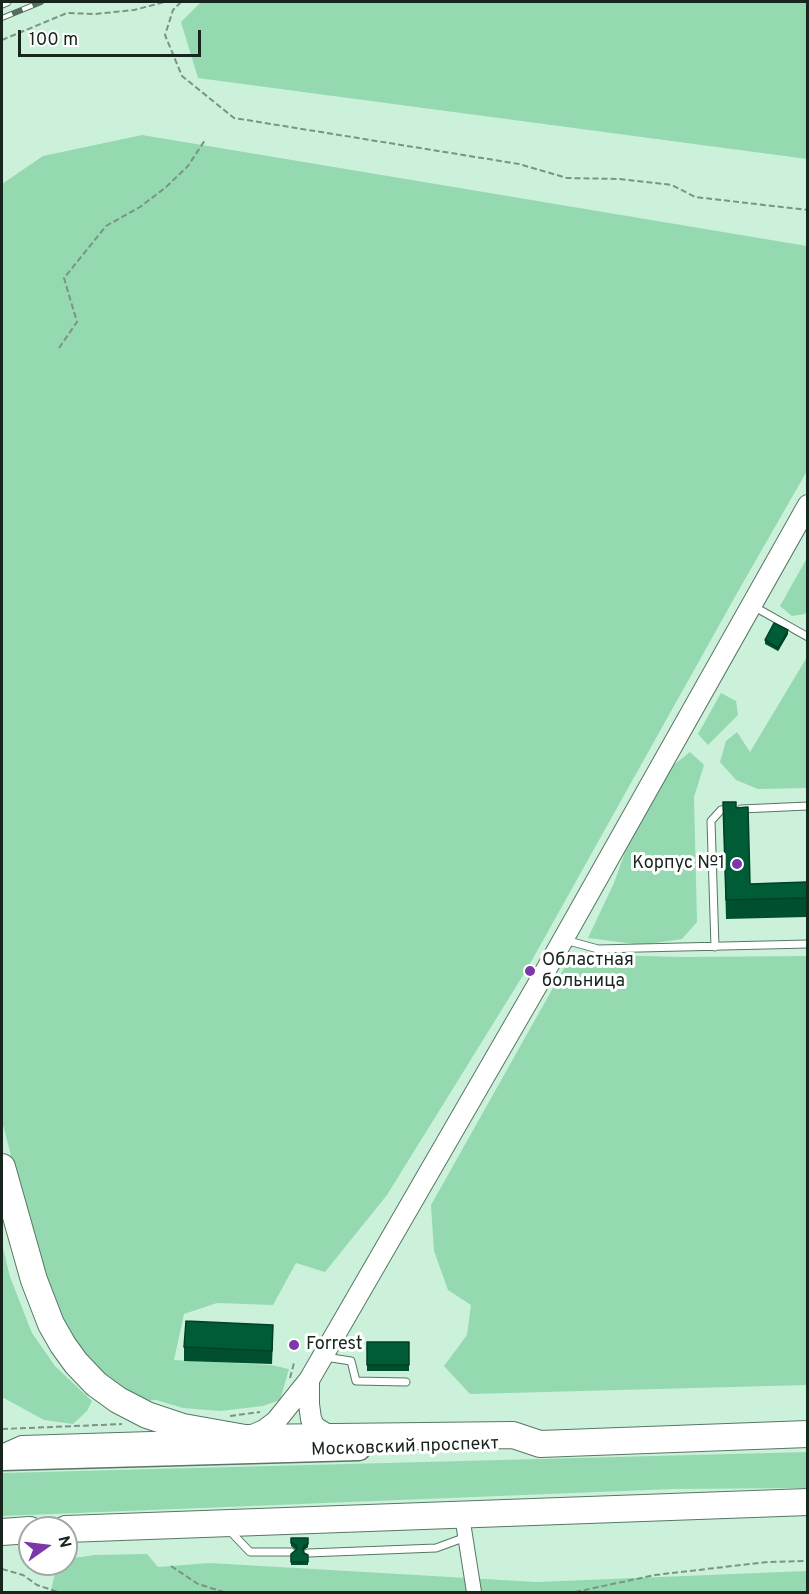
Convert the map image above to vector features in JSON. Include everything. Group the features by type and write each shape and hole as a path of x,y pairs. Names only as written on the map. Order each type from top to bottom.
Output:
{"highway":[{"path":"2,1167 34,1280 51,1324 76,1363 96,1384 118,1400 147,1415 183,1427 244,1438 513,1435 540,1444"},
{"name":"Московский проспект","path":"540,1444 807,1434"},
{"path":"78,1528 221,1522 464,1526 807,1502"},
{"path":"2,1532 18,1531"}],"main road":[{"name":"Московский проспект","path":"2,1457 540,1444"}],"street":[{"path":"2,1457 22,1446 244,1438 264,1430 276,1421 309,1380 564,939 807,505"},
{"path":"309,1380 311,1419 315,1427 332,1437"},
{"path":"464,1526 474,1593"}],"lane":[{"path":"2,4 7,2"},
{"path":"751,605 807,637"},
{"path":"715,947 711,821 721,810 807,806"},
{"path":"564,939 598,949 807,944"},
{"path":"322,1357 351,1361 356,1381 406,1382"},
{"path":"221,1522 250,1552 291,1552"},
{"path":"308,1553 436,1548 464,1526"}],"path":[{"path":"2,40 68,12 95,14 134,10 165,2"},
{"path":"181,2 172,10 165,35 182,76 234,118 519,164 567,178 620,179 672,184 695,197 807,210"},
{"path":"59,348 77,322 64,278 106,226 140,207 165,188 188,165 205,140"},
{"path":"289,1381 294,1363"},
{"path":"228,1416 263,1412"},
{"path":"2,1429 130,1424"},
{"path":"575,1593 655,1575 767,1562 807,1561"},
{"path":"171,1566 198,1584 224,1593"},
{"path":"2,1569 23,1575 37,1585 58,1593"}],"green space":[{"path":"201,2 807,2 807,159 198,78 181,22"},
{"path":"142,135 807,246 807,471 527,969 387,1195 325,1272 296,1263 273,1305 217,1303 184,1314 174,1360 271,1365 289,1369 280,1400 263,1406 220,1411 183,1408 156,1400 139,1401 92,1365 64,1326 35,1248 2,1121 2,184 43,156"},
{"path":"807,558 807,610 805,614 792,616 780,606"},
{"path":"807,657 807,788 758,789 736,780 720,762 726,741 737,732 750,752"},
{"path":"721,693 736,701 738,715 708,745 698,734"},
{"path":"690,752 704,765 694,797 697,922 682,939 642,945 588,938 614,883 631,835 666,771"},
{"path":"572,954 682,957 807,956 807,1385 470,1394 444,1366 467,1335 471,1305 448,1290 434,1251 431,1205"},
{"path":"2,1244 10,1277 32,1333 55,1366 92,1401 87,1411 73,1424 44,1420 2,1397"},
{"path":"808,1452 807,1488 673,1489 2,1516 2,1473"},
{"path":"147,1554 158,1567 210,1563 536,1582 808,1571 807,1592 47,1592 51,1591 54,1576 78,1576 78,1557"}],"building":[{"path":"774,623 788,630 778,648 765,640"},
{"path":"723,802 736,802 736,808 748,807 750,884 807,882 807,898 726,900"},
{"path":"186,1321 273,1325 272,1351 184,1347"},
{"path":"367,1342 409,1342 409,1365 367,1365"},
{"path":"291,1538 308,1538 308,1544 302,1549 308,1555 308,1562 291,1562 291,1554 297,1549 296,1545 291,1543"}],"railway":[{"path":"2,18 41,2"}],"place":[{"name":"Корпус №1","path":"737,864"},
{"name":"Областная больница","path":"530,971"},
{"name":"Forrest","path":"294,1345"}]}
